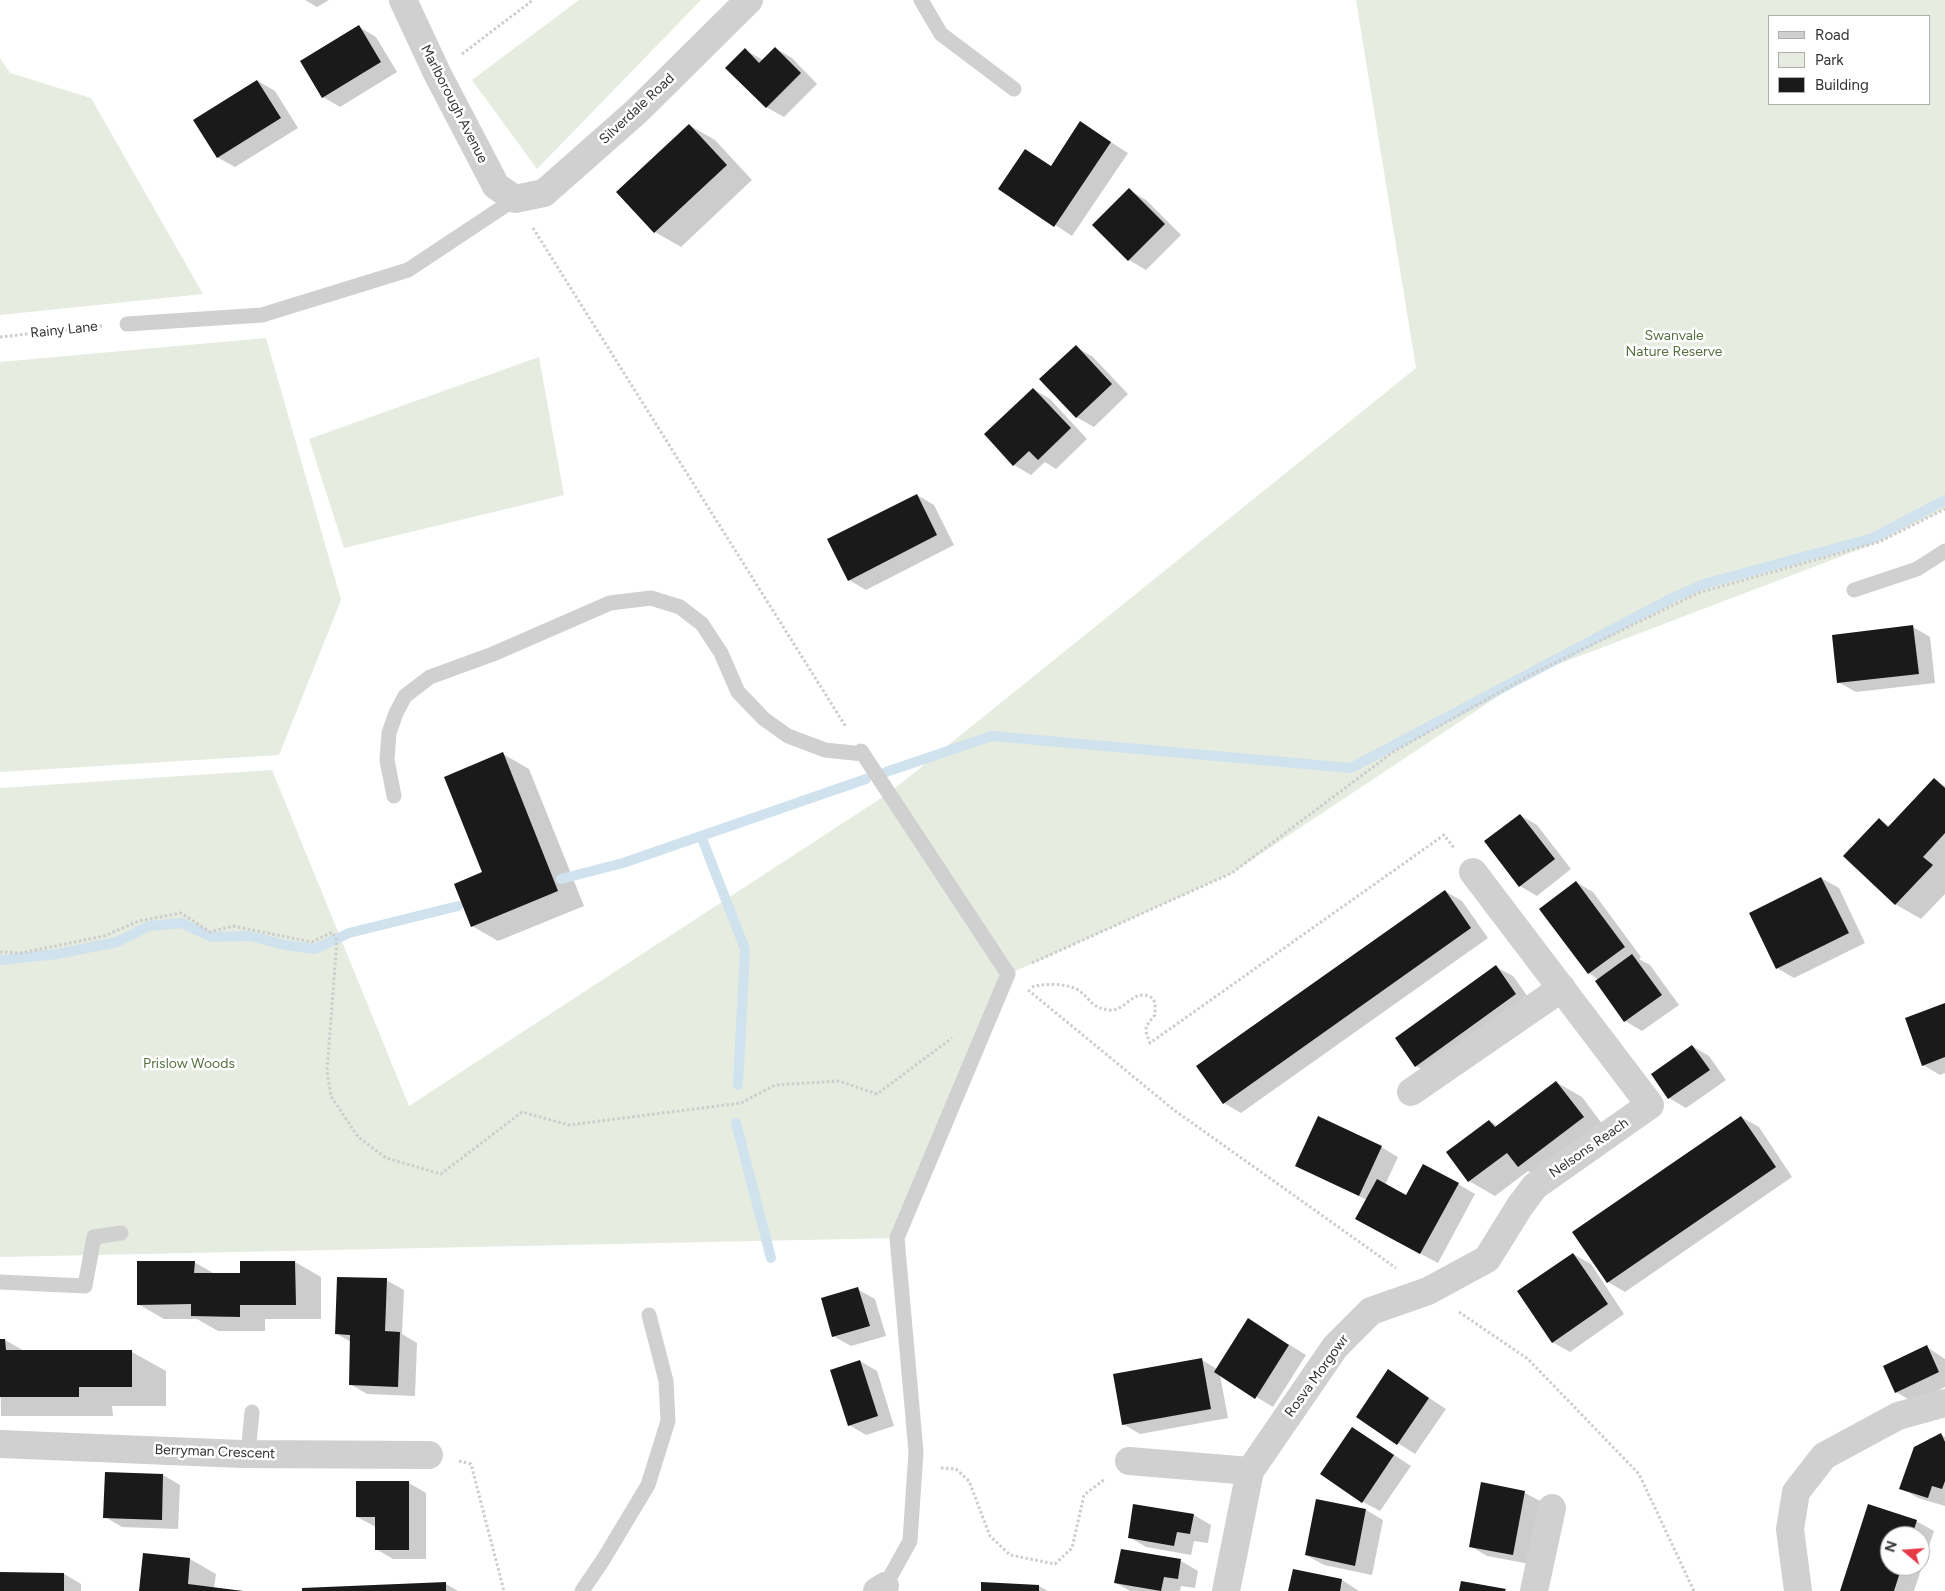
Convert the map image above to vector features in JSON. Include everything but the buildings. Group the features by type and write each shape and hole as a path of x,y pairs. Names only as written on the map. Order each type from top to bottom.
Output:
{"street":[{"name":"Marlborough Avenue","path":"403,0 437,73 496,186 514,199"},
{"name":"Silverdale Road","path":"514,199 544,193 637,111 749,0"},
{"name":"Nelsons Reach","path":"1428,1291 1487,1259 1520,1206 1535,1186 1650,1105 1473,872"},
{"path":"1411,1092 1562,988"},
{"name":"Rosva Morgowr","path":"1226,1591 1250,1471 1335,1347 1370,1310 1428,1291"},
{"path":"1798,1591 1790,1529 1796,1492 1824,1456 1898,1416 1945,1403"},
{"name":"Berryman Crescent","path":"0,1444 248,1454 429,1455"},
{"path":"1129,1461 1250,1471"},
{"path":"1534,1591 1552,1508"}],"lane":[{"path":"921,0 941,34 1014,89"},
{"path":"127,324 262,315 408,270 514,199"},
{"path":"1854,590 1916,569 1945,550"},
{"path":"394,796 387,760 389,733 396,713 405,696 430,677 493,654 610,603 651,598 680,607 702,624 721,653 738,692 764,719 788,736 825,750 862,752 1008,974 897,1238 916,1452 910,1541 881,1588"},
{"path":"0,1282 85,1286 94,1237 121,1233"},
{"path":"582,1591 648,1485 668,1420 666,1380 649,1315"},
{"path":"248,1454 252,1412"}],"path":[{"path":"437,73 533,0"},
{"path":"514,199 862,752"},
{"name":"Rainy Lane","path":"0,337 127,324"},
{"path":"1008,974 1232,873 1393,752 1530,675 1698,593 1879,542 1945,509"},
{"path":"1444,835 1150,1043 1145,1035 1147,1024 1155,1015 1156,1003 1152,997 1144,994 1135,996 1115,1010 1108,1010 1092,1005 1080,990 1042,983 1026,988 1174,1110 1428,1291 1528,1359 1639,1474 1694,1591"},
{"path":"0,952 21,953 104,936 139,921 180,913 210,932 233,926 312,942 332,932 337,940 327,1071 331,1096 358,1137 386,1158 441,1174 522,1112 569,1125 741,1103 775,1085 839,1082 877,1094 955,1036"},
{"path":"429,1455 471,1464 504,1591"},
{"path":"956,1469 969,1481 990,1536 1010,1555 1055,1564 1072,1548 1084,1495 1129,1461"}],"green space":[{"path":"579,0 701,0 537,169 472,80"},
{"path":"1356,0 1945,0 1945,509 1879,542 1530,675 1232,873 1009,974 897,1238 0,1257 0,788 272,770 409,1106 889,793 1416,368"},
{"path":"0,58 10,73 91,98 203,294 0,315"},
{"path":"266,338 341,600 279,755 0,772 0,362"},
{"path":"539,357 564,495 344,548 309,439"}],"waterway":[{"path":"886,772 992,736 1351,768 1672,598 1704,584 1873,538 1945,500"},
{"path":"561,879 623,863 866,779"},
{"path":"701,836 745,949 738,1085"},
{"path":"0,960 57,954 117,942 149,926 182,923 211,937 250,936 285,945 315,949 349,933 458,906"},
{"path":"736,1123 771,1258"}],"park label":[{"name":"Swanvale Nature Reserve","path":"1674,344"},
{"name":"Prislow Woods","path":"189,1064"}]}
